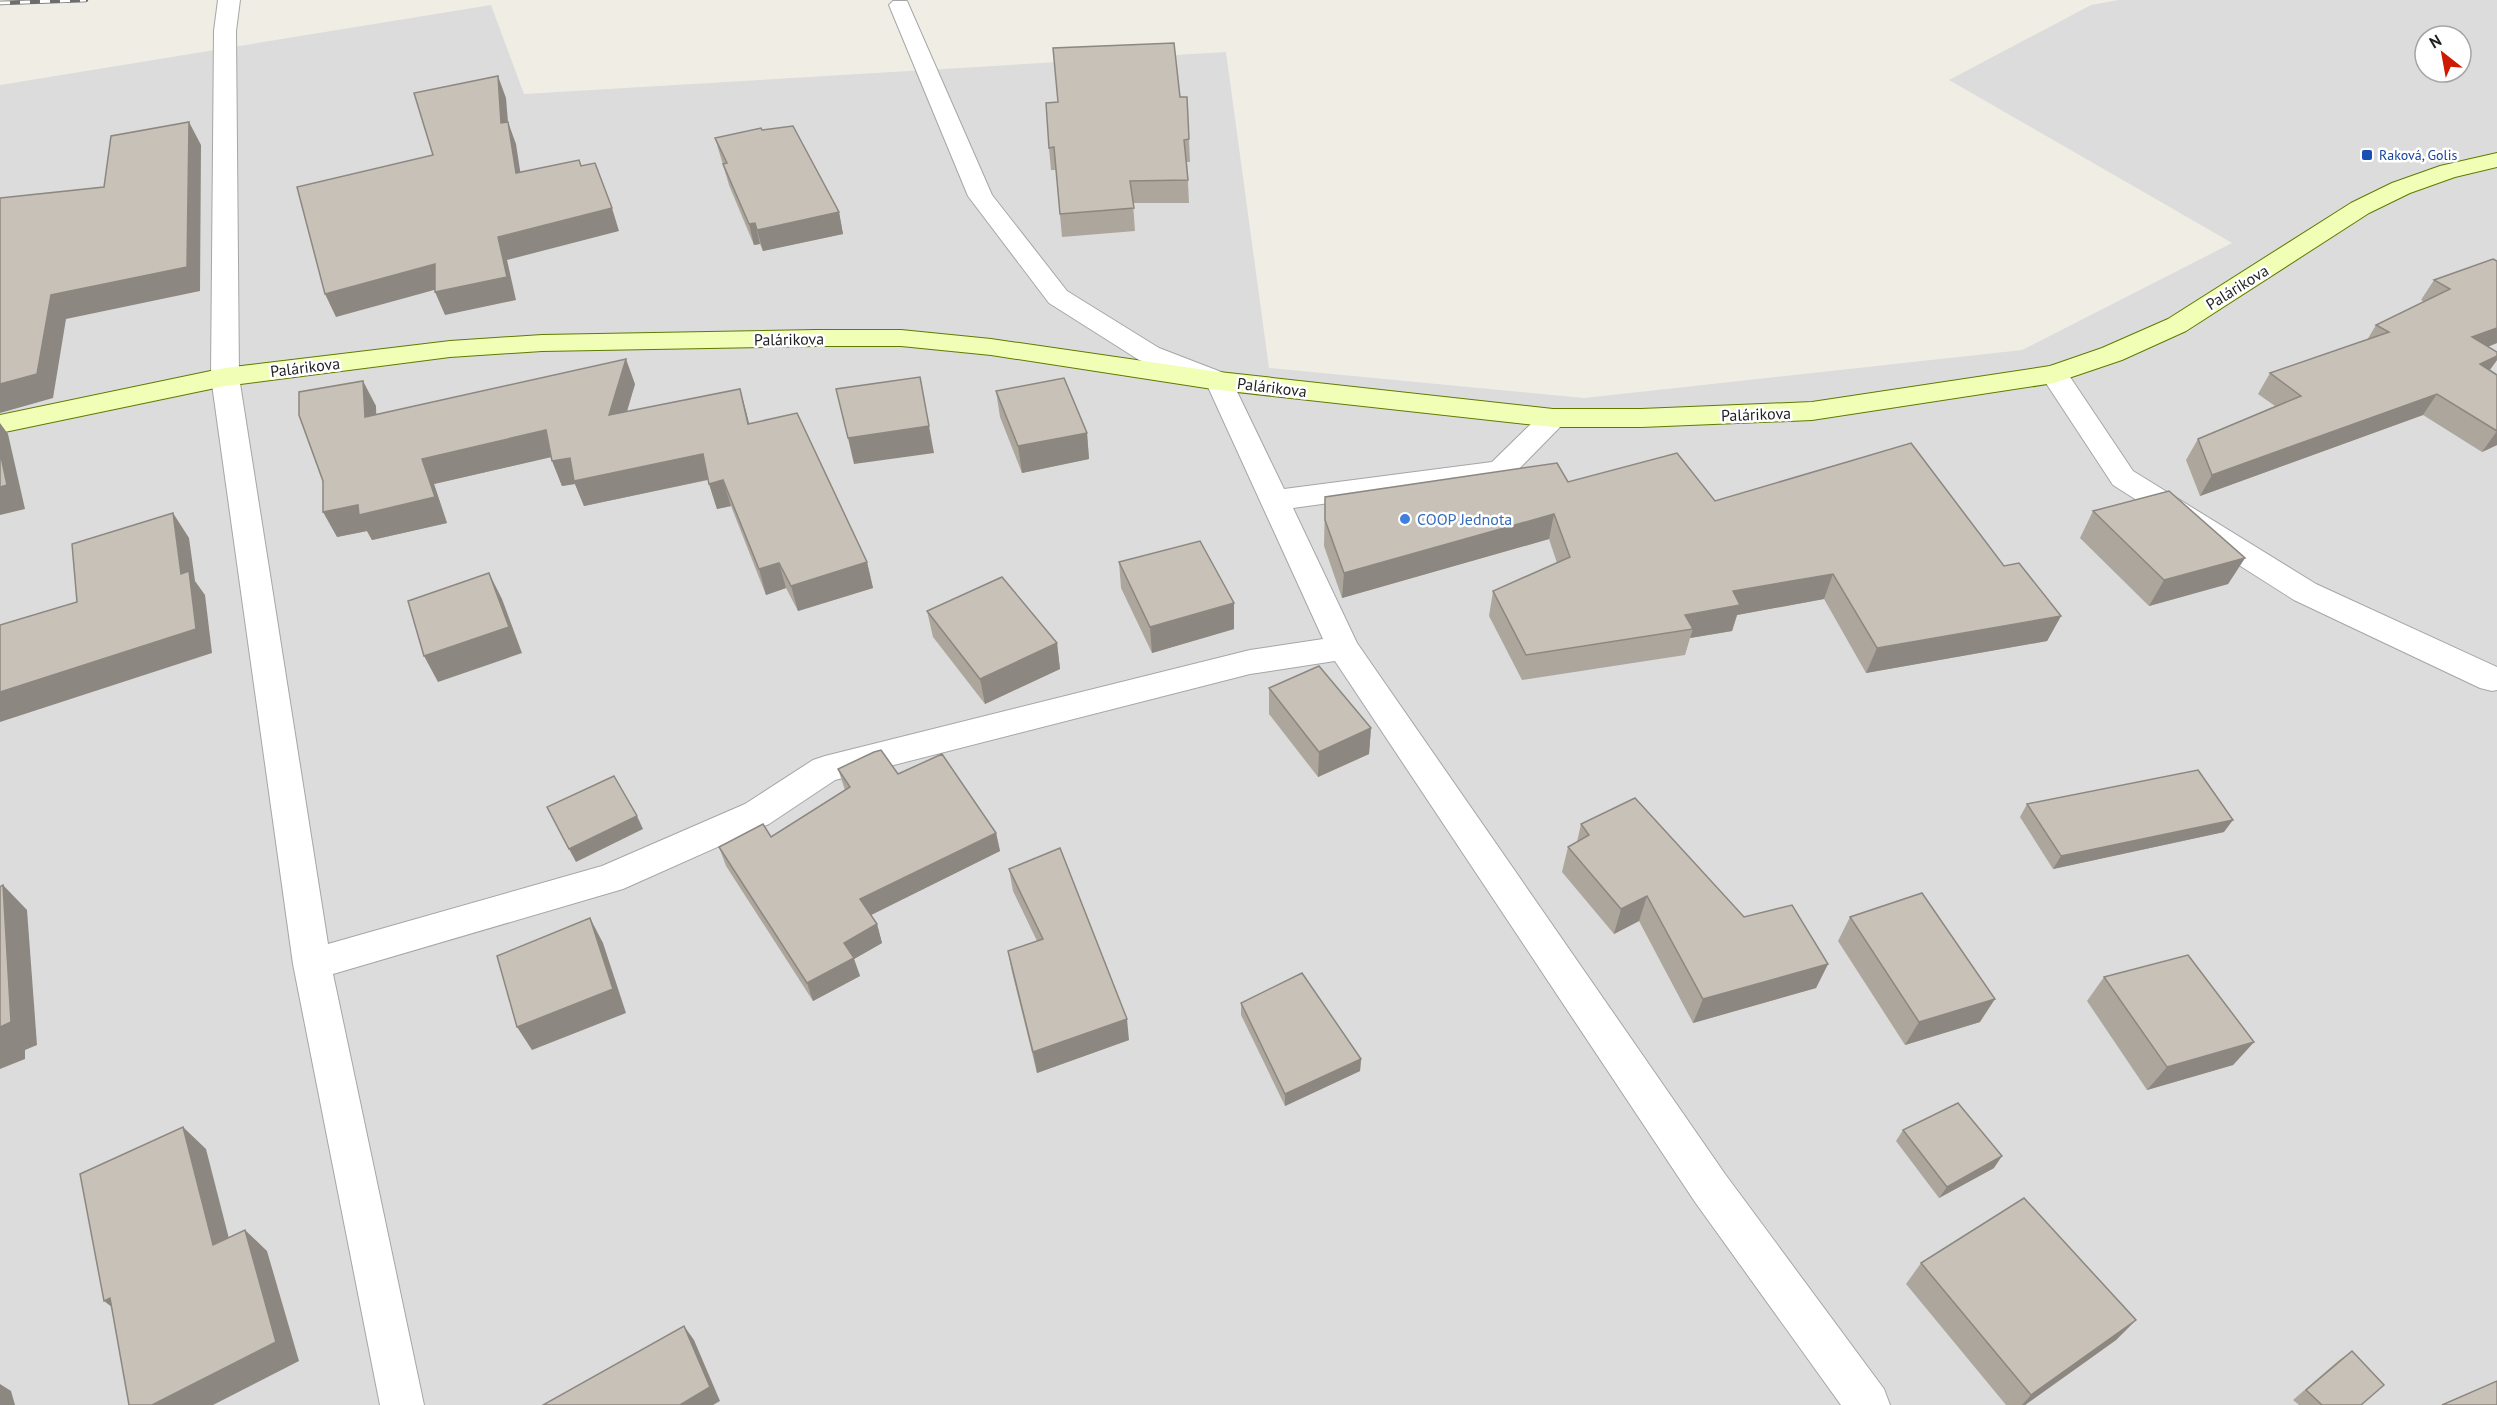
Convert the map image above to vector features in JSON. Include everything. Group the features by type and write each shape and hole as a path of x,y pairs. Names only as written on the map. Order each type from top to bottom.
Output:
{"main road":[{"name":"Palárikova","path":"0,424 225,377 450,349 542,343 901,338 991,347 1219,381 1553,418 1641,418 1812,411 2054,374 2112,354 2177,325 2360,208 2401,188 2448,171 2497,160"}],"street":[{"path":"229,0 225,31 225,377 312,964 402,1405"},
{"path":"900,5 980,196 1058,297 1149,354 1219,381 1343,648 1710,1188 1868,1405"},
{"path":"2054,374 2123,478 2305,592 2496,680"},
{"path":"1274,500 1500,471 1553,418"},
{"path":"312,964 610,879 758,814 825,769 1250,662 1343,648"}],"shaded area":[{"path":"2118,0 2497,0 2497,1405 0,1405 0,85 491,5 524,94 1226,52 1269,368 1584,398 2022,350 2232,243 1949,80 2091,5"}],"building":[{"path":"1174,43 1180,97 1187,97 1189,139 1184,140 1188,180 1130,181 1134,208 1060,214 1054,147 1049,148 1046,103 1058,102 1053,48"},
{"path":"498,76 501,123 508,122 516,173 579,160 581,166 595,163 612,208 498,237 507,277 435,292 435,264 325,294 297,187 433,155 414,93"},
{"path":"189,122 187,267 51,295 37,374 0,384 0,198 104,187 111,136"},
{"path":"793,126 839,212 757,230 755,223 749,224 723,164 727,163 715,138 761,128 762,130"},
{"path":"2493,259 2497,261 2497,328 2472,337 2497,352 2497,356 2480,364 2497,375 2497,431 2437,394 2212,475 2198,439 2301,396 2270,373 2389,332 2376,325 2450,289 2434,280"},
{"path":"626,359 609,415 740,389 748,424 797,413 867,562 791,586 779,563 759,569 723,480 709,484 703,454 574,481 570,458 552,461 546,430 422,459 435,497 359,515 358,505 323,512 323,481 299,415 299,392 363,381 365,417"},
{"path":"920,377 929,426 848,438 836,389"},
{"path":"1064,378 1087,433 1018,446 996,391"},
{"path":"1911,443 2004,566 2019,563 2061,616 1877,648 1833,574 1733,591 1740,605 1685,615 1693,629 1526,655 1493,591 1570,557 1554,514 1344,573 1325,520 1325,497 1557,463 1568,482 1677,453 1715,501"},
{"path":"0,452 7,485 0,487"},
{"path":"2169,491 2245,558 2164,580 2093,511"},
{"path":"173,513 181,574 189,571 196,629 0,692 0,625 77,602 72,544"},
{"path":"1200,541 1234,603 1150,627 1119,562"},
{"path":"489,573 509,627 424,656 408,601"},
{"path":"1002,577 1057,643 980,679 927,611"},
{"path":"1319,666 1371,728 1319,752 1269,688"},
{"path":"881,750 898,774 942,754 996,833 860,899 877,924 844,943 854,958 807,983 719,847 763,824 771,837 850,787 838,769"},
{"path":"2198,770 2233,820 2061,856 2027,804"},
{"path":"614,776 637,816 569,849 547,807"},
{"path":"1635,798 1744,917 1792,905 1828,964 1703,999 1647,896 1621,909 1568,847 1589,835 1581,824"},
{"path":"1060,848 1127,1019 1033,1052 1008,951 1043,939 1009,869"},
{"path":"3,885 11,1022 0,1027 0,887"},
{"path":"1922,893 1995,999 1919,1022 1850,917"},
{"path":"590,918 613,989 517,1027 497,956"},
{"path":"2188,955 2254,1042 2167,1067 2104,977"},
{"path":"1302,973 1361,1059 1285,1094 1241,1003"},
{"path":"1958,1103 2002,1156 1947,1187 1903,1130"},
{"path":"183,1127 213,1245 245,1230 276,1342 152,1405 129,1405 110,1298 104,1301 80,1174"},
{"path":"2024,1198 2136,1320 2031,1395 1921,1263"},
{"path":"684,1326 710,1387 680,1405 543,1405"},
{"path":"2352,1351 2384,1385 2361,1405 2322,1405 2306,1390"},
{"path":"2497,1381 2497,1405 2442,1405"}],"railway":[{"path":"0,3 86,0"}],"place":[{"name":"Raková, Golis","path":"2367,155"},
{"name":"COOP Jednota","path":"1405,519"}]}
